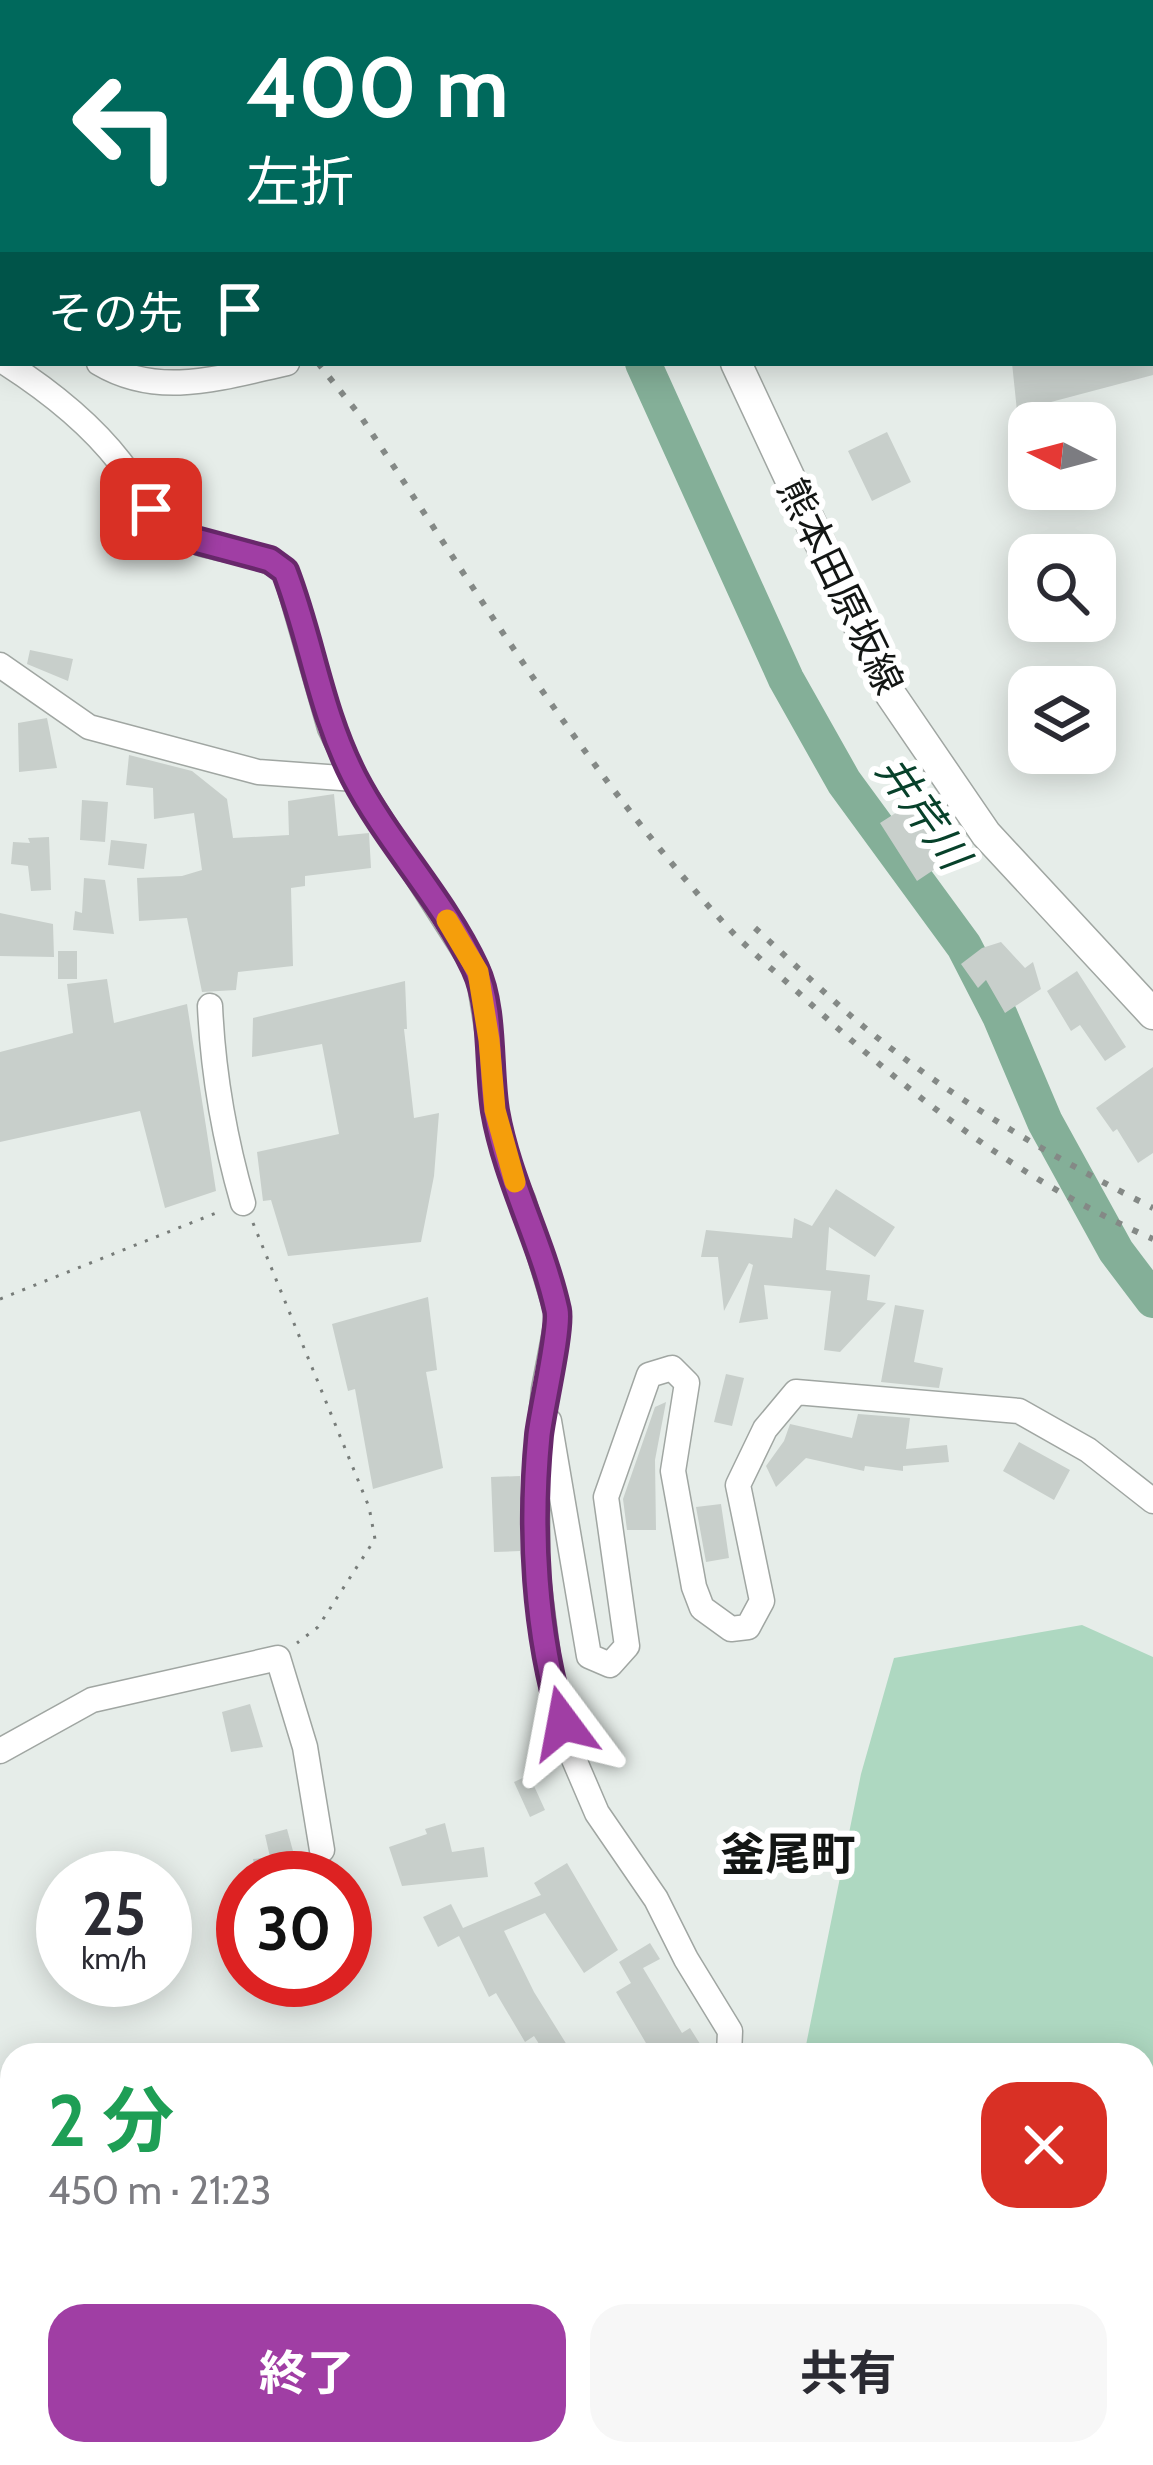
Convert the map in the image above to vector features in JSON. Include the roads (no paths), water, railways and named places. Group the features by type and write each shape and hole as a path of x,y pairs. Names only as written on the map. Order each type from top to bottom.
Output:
{"main road":[{"name":"熊本田原坂線","path":"737,366 891,695 986,834 1153,1014"}],"street":[{"path":"10,366 80,418 177,535 270,560 285,571 330,728 355,779 478,972 495,1110 510,1172 559,1316 544,1389 537,1460 537,1572 552,1689 597,1813 656,1899 730,2032 730,2043"},
{"path":"106,366 136,379 175,385 271,366"},
{"path":"0,665 89,727 258,772 355,779"},
{"path":"211,1006 214,1077 225,1142 244,1203"},
{"path":"544,1389 589,1656 610,1665 626,1646 606,1498 649,1375 672,1368 687,1383 673,1472 694,1587 702,1608 731,1629 748,1627 762,1601 738,1485 765,1429 796,1392 1019,1411 1088,1450 1153,1501"},
{"path":"0,1751 92,1700 278,1658 305,1747 322,1850"}],"waterway":[{"name":"井芹川","path":"644,366 786,679 844,782 964,946 1045,1122 1116,1251 1153,1300"}],"railway":[{"path":"320,366 361,417 577,740 671,863 731,931 884,1068 967,1132 1056,1190 1153,1239"},
{"path":"755,928 864,1027 932,1078 1040,1147 1153,1208"}],"district":[{"name":"釜尾町","path":"788,1854"}]}
